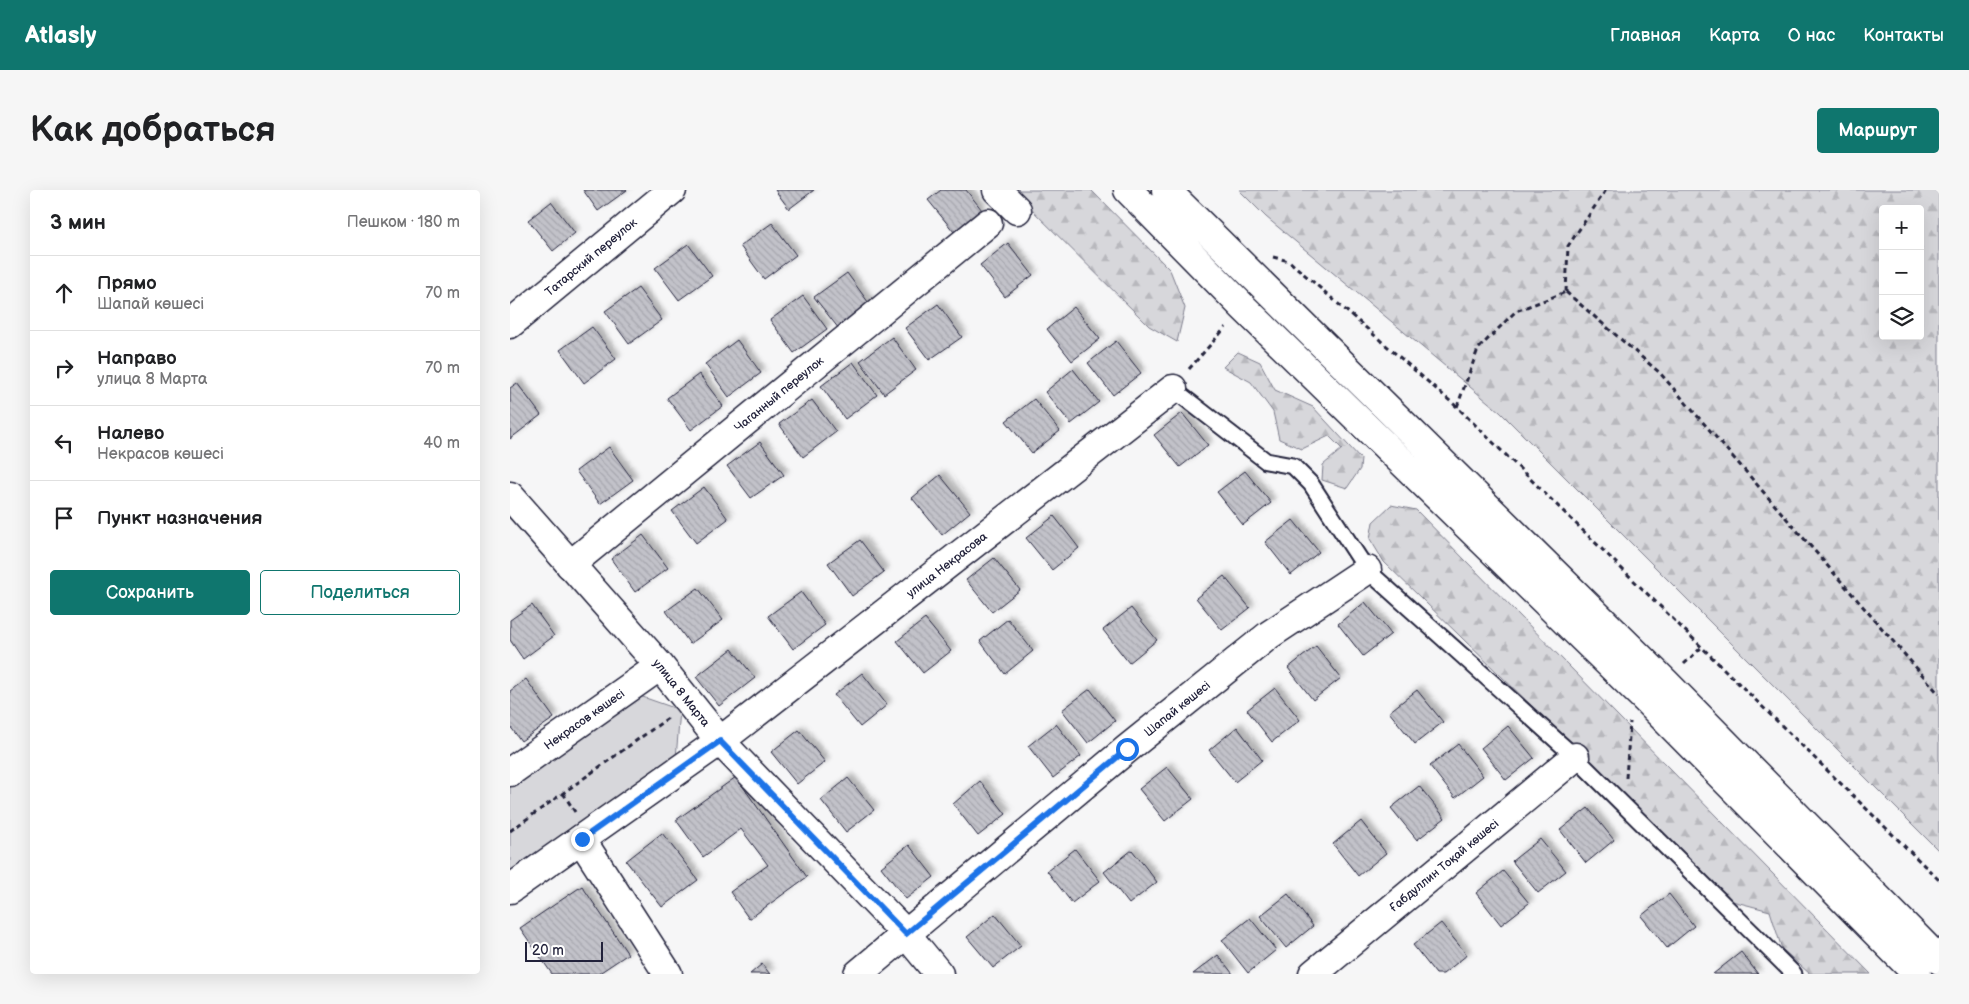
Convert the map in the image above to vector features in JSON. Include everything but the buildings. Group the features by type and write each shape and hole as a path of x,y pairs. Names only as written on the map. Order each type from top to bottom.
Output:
{"street":[{"name":"Татарский переулок","path":"510,324 672,190"},
{"path":"997,190 1017,210"},
{"path":"1128,190 1243,308 1646,700 1917,974"},
{"path":"1166,190 1665,682 1939,960"},
{"name":"Чаганный переулок","path":"570,565 988,223"},
{"name":"улица Некрасова","path":"720,741 1173,389"},
{"name":"улица 8 Марта","path":"510,496 660,666 720,741 906,934 939,974"},
{"name":"Шапай көшесі","path":"858,974 1127,749 1269,635 1367,570"},
{"name":"Некрасов көшесі","path":"510,772 660,666"},
{"path":"510,889 720,741"},
{"name":"Ғабдуллин Тоқай көшесі","path":"1313,974 1575,757"},
{"path":"582,839 668,974"}],"lane":[{"path":"1173,389 1266,461 1293,466 1311,484 1367,570 1575,757 1794,974"}],"path":[{"path":"1566,292 1568,246 1606,190"},
{"path":"1264,255 1289,261 1457,407 1939,880"},
{"path":"1457,407 1478,349 1516,311 1566,292"},
{"path":"1566,292 1660,373 1939,694"},
{"path":"1173,389 1243,308"},
{"path":"510,831 689,703"},
{"path":"1624,806 1630,716"}],"green space":[{"path":"1012,190 1091,190 1170,270 1185,308 1177,342 1149,326"},
{"path":"1239,190 1939,190 1939,851 1500,412 1266,217"},
{"path":"1238,352 1260,362 1275,390 1313,407 1361,459 1360,469 1347,488 1322,480 1323,465 1342,449 1329,436 1302,449 1279,439 1273,412 1251,382 1223,367"},
{"path":"1391,505 1416,510 1871,974 1810,974 1782,949 1770,911 1732,901 1384,562 1370,539 1373,522"},
{"path":"637,695 680,710 676,758 510,876 510,786"}],"route":[{"path":"582,839 720,741 906,934 1127,749"}]}
